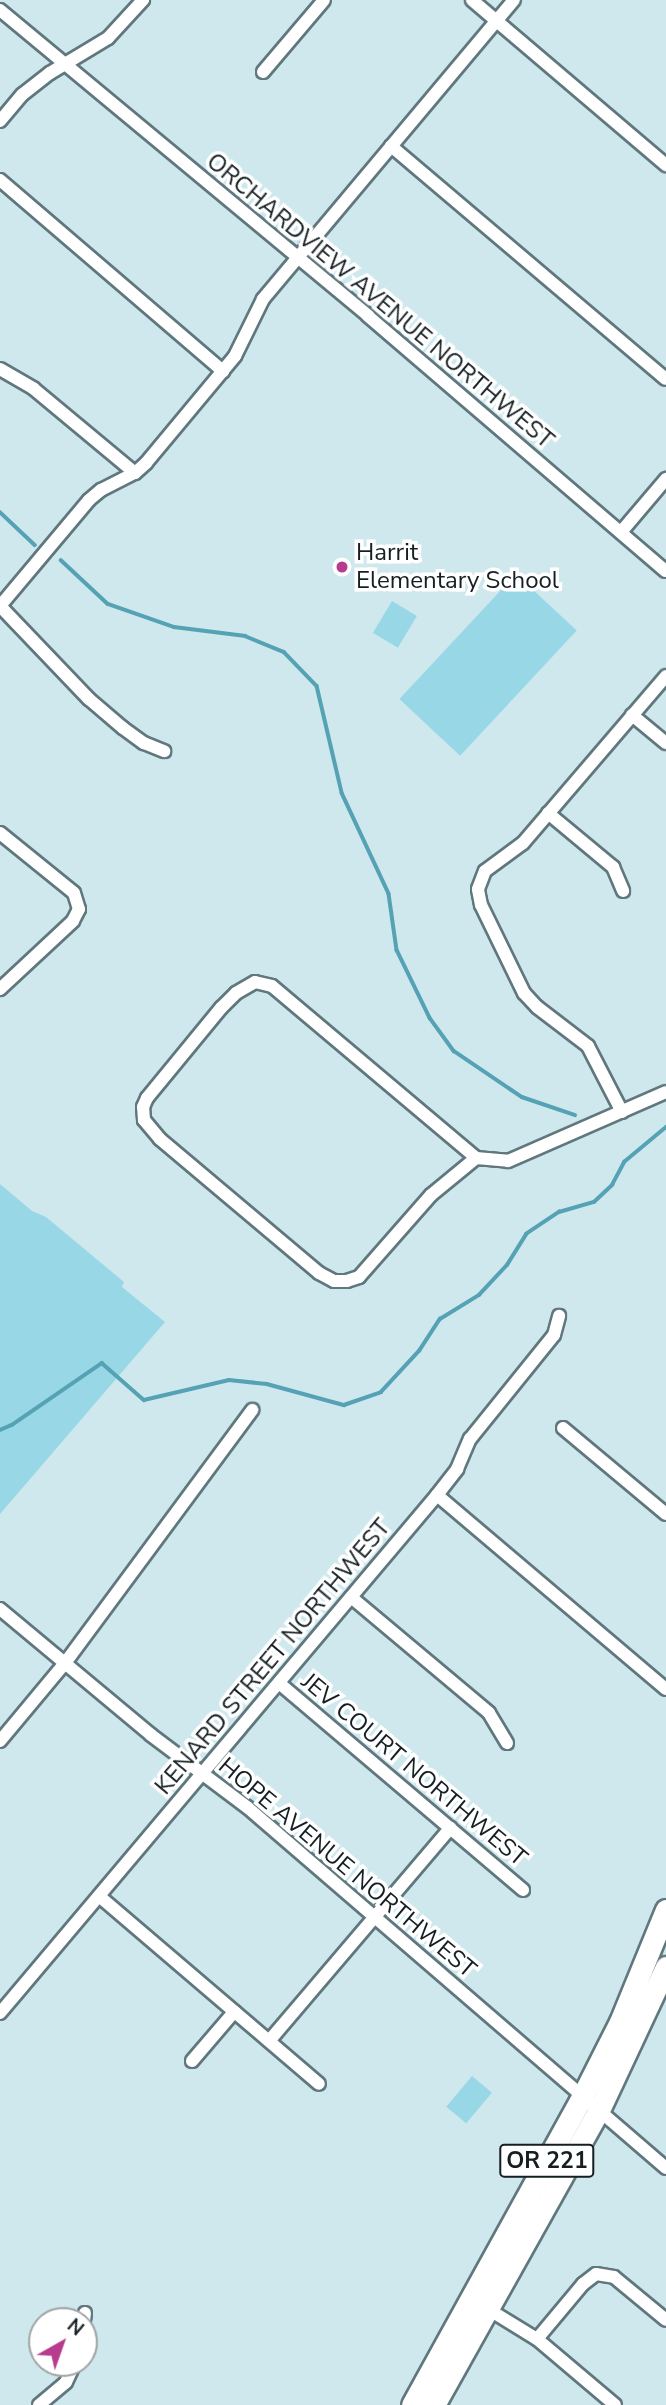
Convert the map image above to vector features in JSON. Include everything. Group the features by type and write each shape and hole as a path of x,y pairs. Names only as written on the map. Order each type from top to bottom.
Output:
{"main road":[{"name":"OR 221","path":"412,2405 583,2095 620,2022 666,1910"},
{"name":"OR 221","path":"434,2405 599,2110 666,1967"},
{"path":"423,2405 444,2366 439,2356"}],"street":[{"path":"0,121 23,94 108,38 143,0"},
{"path":"263,72 324,0"},
{"path":"472,0 666,165"},
{"path":"164,751 123,729 89,699 0,606 89,500 101,490 135,473 223,371 235,356 263,299 514,0"},
{"name":"ORCHARDVIEW AVENUE NORTHWEST","path":"0,10 67,63 666,571"},
{"path":"391,146 666,379"},
{"path":"0,180 223,371"},
{"path":"0,369 34,389 135,473"},
{"path":"621,532 666,479"},
{"path":"622,1112 588,1045 545,1013 524,993 481,905 478,888 485,870 523,843 666,676"},
{"path":"632,715 666,743"},
{"path":"548,813 612,867 623,891"},
{"path":"0,833 74,893 79,909 73,921 0,989"},
{"path":"475,1158 431,1195 359,1277 334,1281 319,1273 160,1139 144,1120 143,1107 221,1007 236,993 255,982 272,986 475,1158 508,1161 666,1091"},
{"name":"KENARD STREET NORTHWEST","path":"0,2013 437,1495 457,1469 470,1439 554,1335 559,1316"},
{"path":"0,1741 65,1663 252,1410"},
{"path":"563,1428 665,1511"},
{"path":"437,1495 666,1689"},
{"path":"351,1597 489,1713 508,1743"},
{"name":"HOPE AVENUE NORTHWEST","path":"0,1609 201,1774 247,1807 666,2168"},
{"name":"JEV COURT NORTHWEST","path":"279,1683 523,1890"},
{"path":"269,2041 450,1828"},
{"path":"99,1896 318,2084"},
{"path":"192,2061 234,2012"},
{"path":"537,2339 583,2284 596,2274 614,2277 666,2320"},
{"path":"488,2309 537,2339 615,2405"},
{"path":"39,2405 68,2377"}],"shaded area":[{"path":"516,574 577,631 460,756 399,699"},
{"path":"392,601 417,616 398,648 373,633"},
{"path":"0,1184 32,1211 46,1217 124,1282 122,1287 165,1322 0,1514"},
{"path":"472,2076 492,2093 466,2123 446,2107"}],"waterway":[{"path":"0,512 35,545"},
{"path":"61,560 108,604 174,627 245,636 284,652 317,686 342,793 389,894 397,950 430,1018 454,1051 522,1097 575,1115"},
{"path":"0,1430 12,1425 102,1363 144,1400 229,1380 267,1384 344,1405 381,1392 419,1351 440,1319 479,1295 507,1265 526,1234 559,1212 594,1202 612,1185 624,1162 666,1127"}],"place":[{"name":"Harrit Elementary School","path":"342,567"}]}
